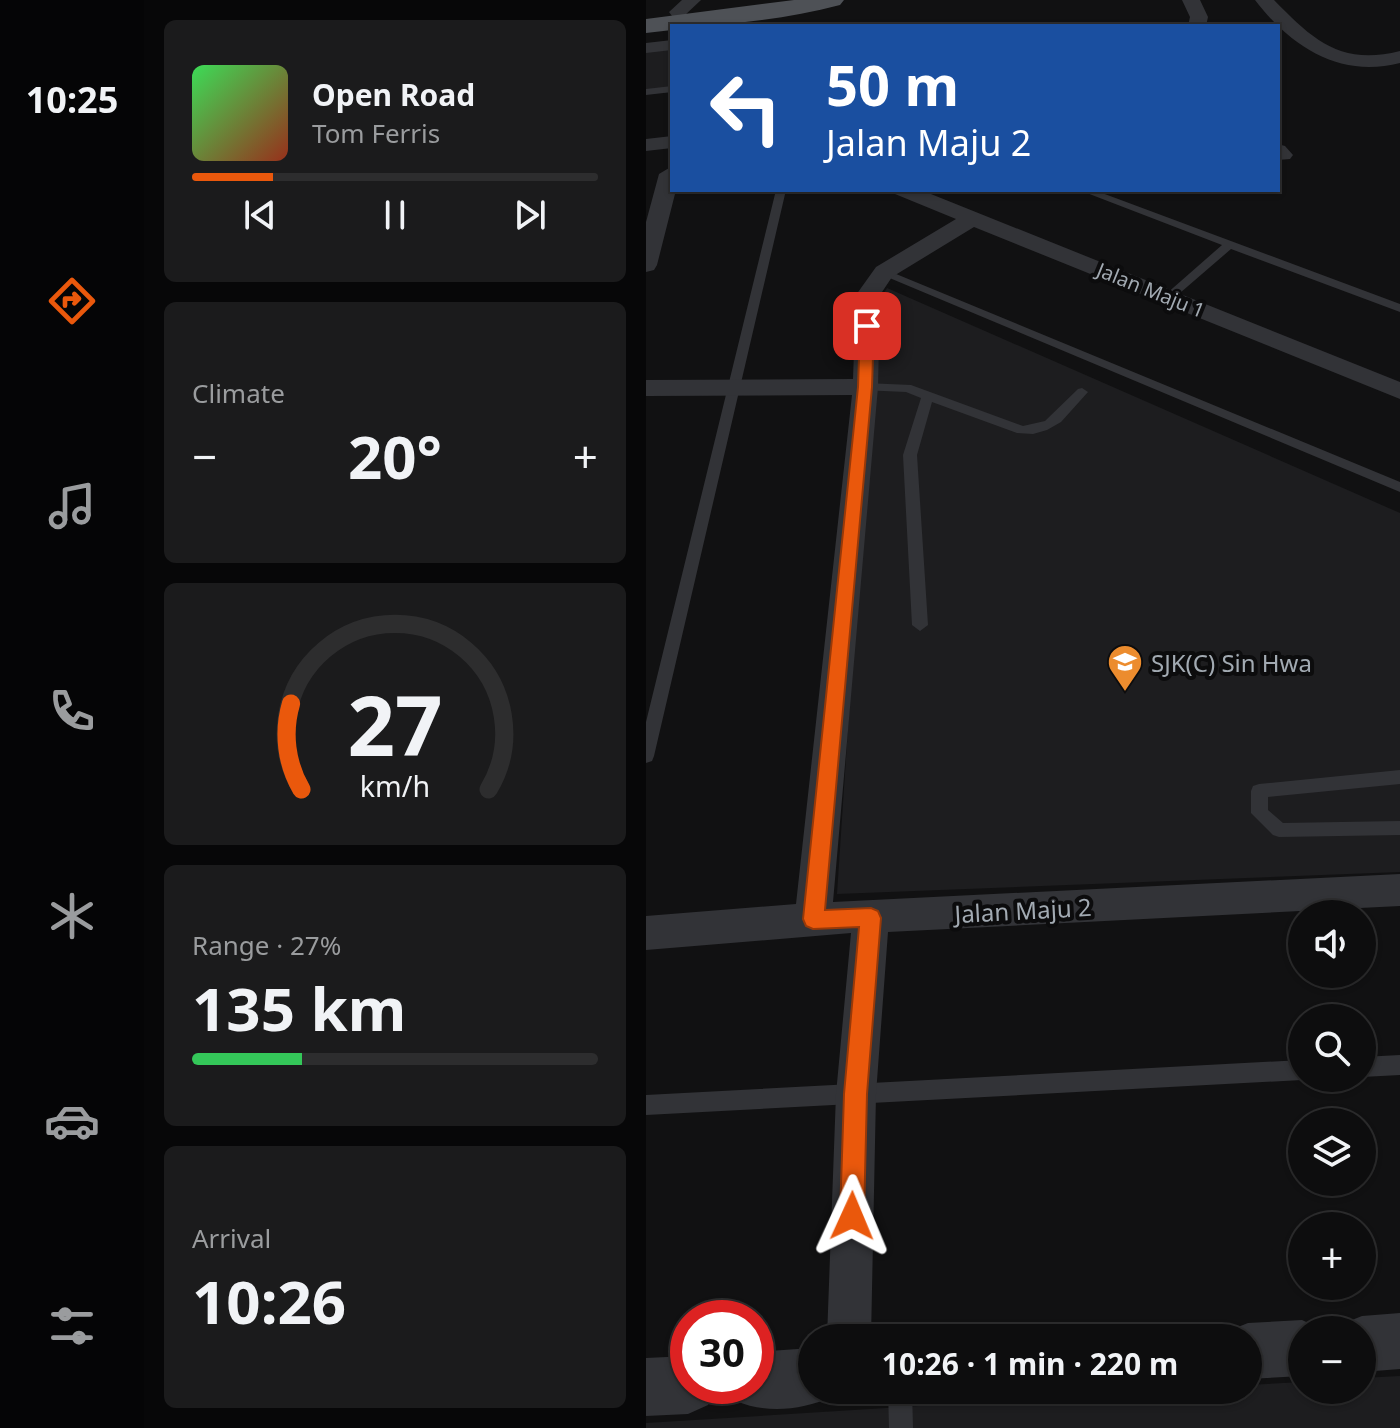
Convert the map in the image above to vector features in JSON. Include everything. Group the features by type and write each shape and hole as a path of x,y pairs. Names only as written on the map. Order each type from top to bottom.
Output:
{"main road":[{"path":"672,17 769,12 831,0"}],"street":[{"path":"1191,0 1199,17 1197,24"},
{"path":"1264,0 1298,35 1334,58 1385,70 1400,57"},
{"path":"646,48 672,17"},
{"path":"646,145 670,142"},
{"path":"646,265 669,174"},
{"name":"Jalan Maju 1","path":"907,192 1400,391"},
{"path":"813,919 865,387 868,295 884,272 972,219"},
{"path":"646,388 865,387"},
{"name":"Jalan Maju 2","path":"646,933 813,919 1400,890"},
{"path":"849,1324 856,1094 871,918"},
{"path":"1376,1343 1400,1341"},
{"path":"1262,1350 1288,1349"},
{"path":"774,1380 798,1378"},
{"path":"646,1387 670,1386"}],"lane":[{"path":"646,92 670,89"},
{"path":"646,756 781,192"},
{"path":"1089,192 1400,308"},
{"path":"1169,297 1228,246"},
{"path":"884,272 1400,487"},
{"path":"865,387 907,388 1022,430 1039,431 1048,427 1082,392"},
{"path":"920,625 910,455 928,395"},
{"path":"1400,777 1259,791 1260,813 1279,830 1400,828"},
{"path":"1376,1066 1400,1065"},
{"path":"646,1105 1288,1071"},
{"path":"900,1404 901,1428"}],"shaded area":[{"path":"646,45 670,46 670,92 646,94"},
{"name":"SJK(C) Sin Hwa","path":"887,288 1400,513 1400,872 837,894 876,306"},
{"path":"1400,1376 1400,1428 646,1428 646,1423 951,1404 1262,1404 1262,1384 1288,1383 1288,1404 1376,1404 1376,1377"}],"place":[{"name":"SJK(C) Sin Hwa","path":"1125,693"}],"route":[{"path":"852,1216 856,1094 871,918 813,919 865,387 867,326"}]}
